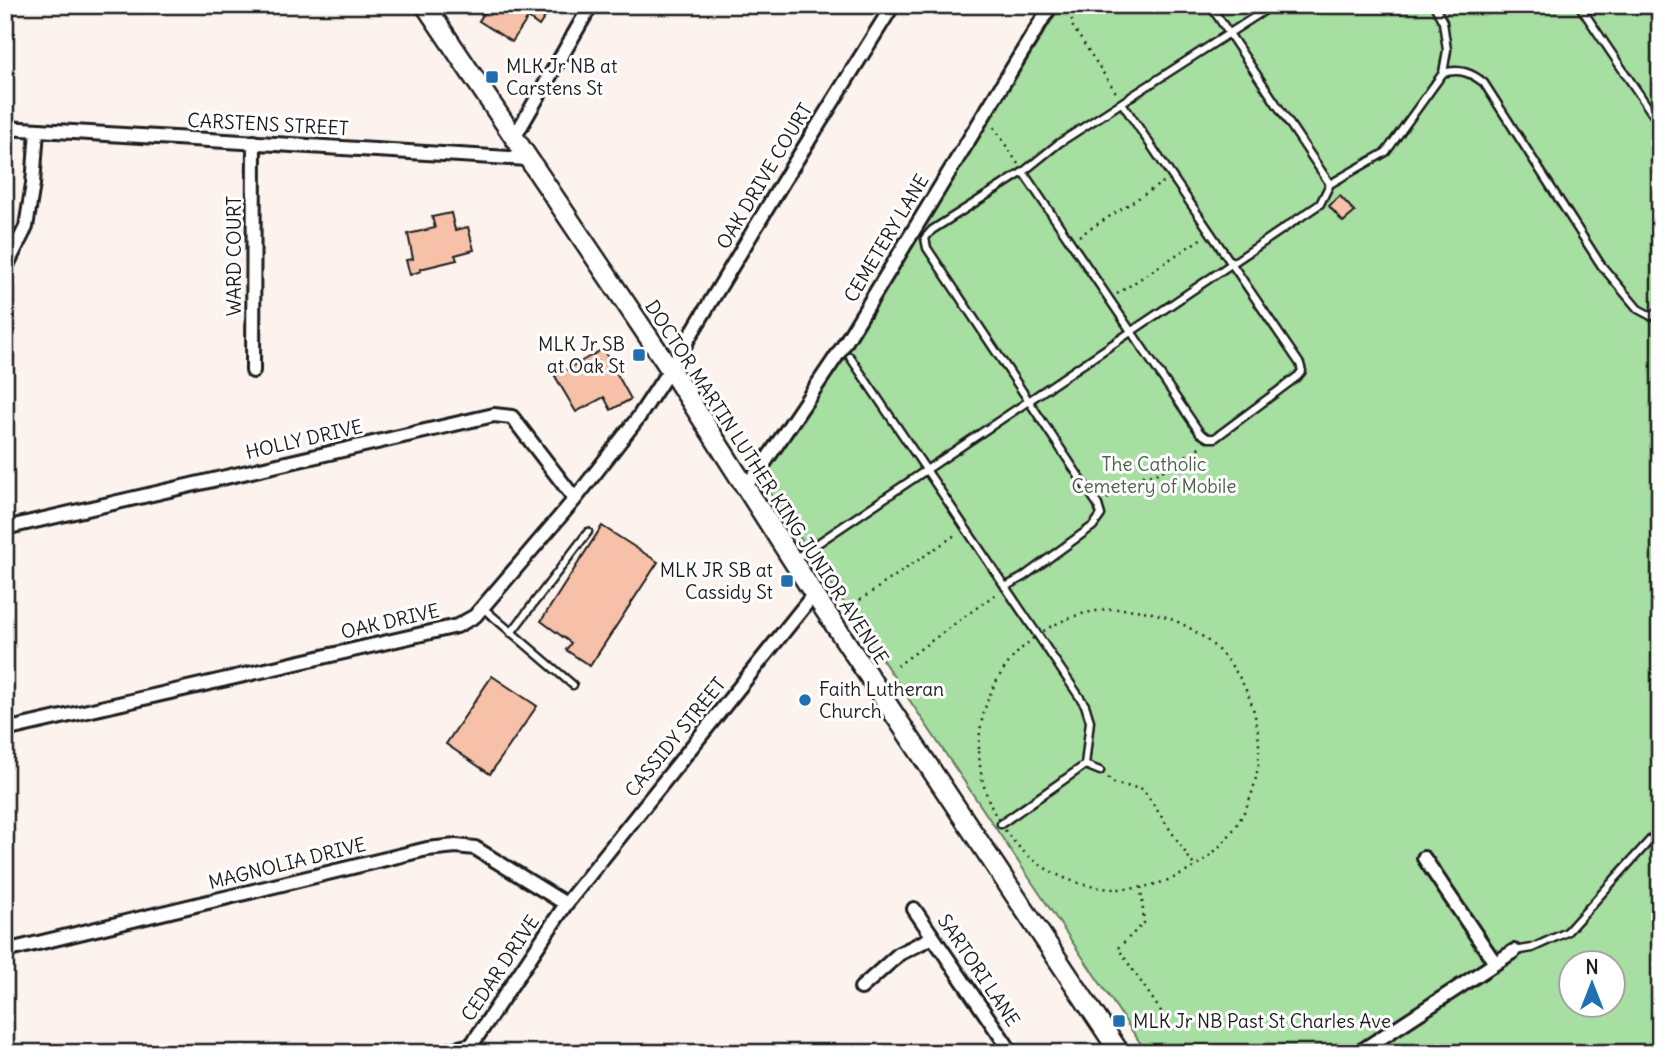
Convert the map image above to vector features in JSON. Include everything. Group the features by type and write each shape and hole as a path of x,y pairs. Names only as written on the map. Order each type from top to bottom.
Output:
{"main road":[{"name":"DOCTOR MARTIN LUTHER KING JUNIOR AVENUE","path":"425,5 670,369 814,594 1120,1053"}],"street":[{"path":"514,138 591,5"},
{"name":"OAK DRIVE COURT","path":"670,369 893,5"},
{"name":"CEMETERY LANE","path":"745,485 759,471 842,348 1051,5"},
{"name":"CARSTENS STREET","path":"5,128 528,159"},
{"path":"5,270 26,227 33,184 37,130"},
{"name":"WARD COURT","path":"253,371 254,142"},
{"name":"OAK DRIVE","path":"5,730 457,626 483,608 575,499 638,418 670,369"},
{"name":"HOLLY DRIVE","path":"5,528 494,415 512,417 575,499"},
{"name":"CASSIDY STREET","path":"566,904 814,594"},
{"name":"MAGNOLIA DRIVE","path":"5,951 427,849 456,846 475,848 566,904"},
{"path":"1424,858 1495,963"},
{"name":"CEDAR DRIVE","path":"468,1049 566,904"},
{"name":"SARTORI LANE","path":"914,909 1012,1053"},
{"path":"861,988 899,954 933,937"},
{"path":"1362,1052 1514,951"},
{"path":"438,1053 468,1049"}],"lane":[{"path":"1210,5 1329,184"},
{"path":"1005,587 1093,526 1101,514 1098,505 927,248 925,238 932,230 1023,172 1059,143 1273,5"},
{"path":"793,561 1320,205 1329,184 1386,152 1443,73 1447,50 1443,22 1434,5"},
{"path":"1579,5 1660,125"},
{"path":"1443,73 1452,70 1464,71 1475,75 1484,83 1601,265 1638,309 1651,316 1660,310"},
{"path":"1023,172 1200,433 1208,438 1215,438 1302,371 1300,364 1122,103"},
{"path":"850,357 1085,705 1090,720 1085,765 1001,824"},
{"path":"511,633 588,532"},
{"path":"483,608 573,685"},
{"path":"1085,765 1100,771"},
{"path":"1514,951 1532,948 1567,932 1660,829"}],"path":[{"path":"1070,5 1073,27 1122,103"},
{"path":"994,127 1023,172"},
{"path":"1070,242 1172,176"},
{"path":"1110,299 1210,232"},
{"path":"1098,505 1142,476 1159,473 1203,445 1208,438"},
{"path":"854,604 965,528"},
{"path":"897,666 1005,587"},
{"path":"1114,608 1155,613 1192,628 1224,654 1247,688 1259,727 1259,767 1248,806 1226,841 1195,867 1169,880 1141,887 1108,888 1076,882 1047,869 1021,849 1001,824 985,792 979,757 981,722 992,688 1011,659 1037,635 1074,616 1114,608"},
{"path":"1100,771 1115,784 1143,789 1195,867"},
{"path":"1141,887 1144,923 1118,948 1173,1029"}],"green space":[{"name":"The Catholic Cemetery of Mobile","path":"1061,5 1660,5 1660,1053 1147,1053 762,481 852,343"}],"building":[{"path":"489,5 553,5 539,26 528,18 512,42 479,21"},
{"path":"1340,196 1355,212 1343,222 1329,206"},
{"path":"451,213 455,230 468,227 474,250 455,255 457,260 420,269 421,271 410,275 406,260 413,259 408,234 435,228 432,217"},
{"path":"603,349 631,399 611,410 604,397 576,412 555,376"},
{"path":"602,526 658,562 590,666 566,650 571,643 541,621"},
{"path":"492,676 537,706 490,774 446,744"}],"place":[{"name":"MLK Jr NB at Carstens St","path":"492,77"},
{"name":"MLK Jr SB at Oak St","path":"639,355"},
{"name":"MLK JR SB at Cassidy St","path":"787,581"},
{"name":"Faith Lutheran Church","path":"805,700"},
{"name":"MLK Jr NB Past St Charles Ave","path":"1119,1021"}]}
